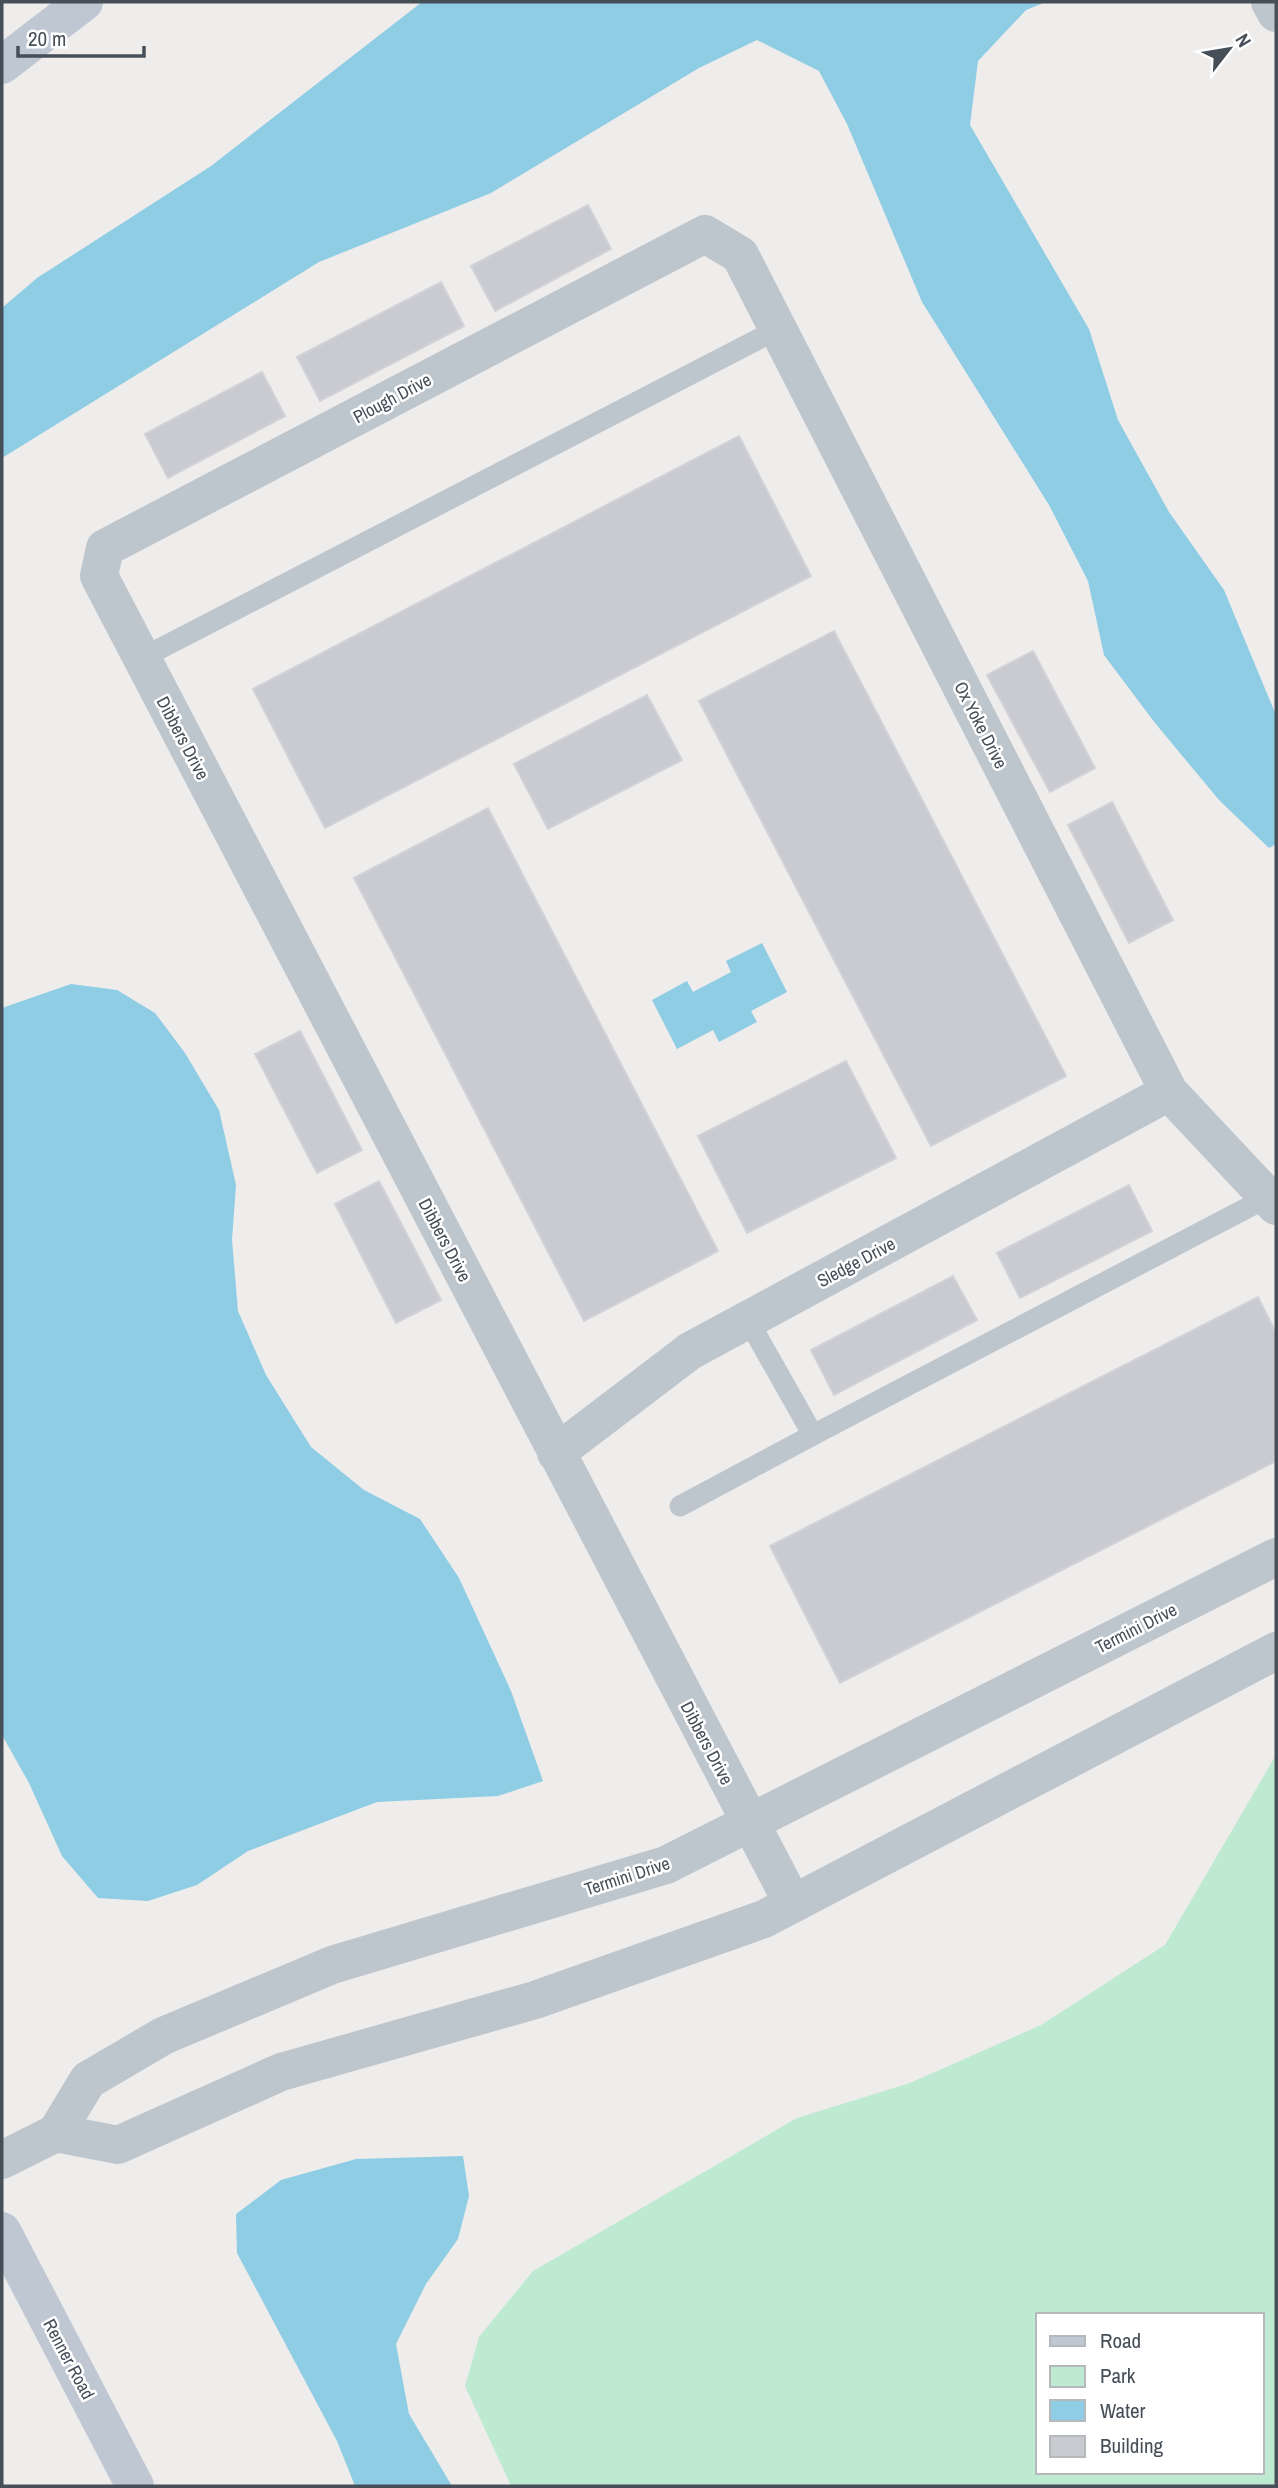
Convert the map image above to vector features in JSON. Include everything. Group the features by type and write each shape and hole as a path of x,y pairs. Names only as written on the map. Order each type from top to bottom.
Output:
{"main road":[{"path":"2,65 83,2"},
{"name":"Renner Road","path":"2,2231 135,2486"}],"street":[{"path":"1270,2 1276,13"},
{"name":"Ox Yoke Drive","path":"705,234 740,256 1169,1092 1272,1202"},
{"name":"Plough Drive","path":"99,576 105,548 705,234"},
{"name":"Dibbers Drive","path":"99,576 793,1903"},
{"name":"Sledge Drive","path":"556,1453 690,1351 1169,1092"},
{"name":"Termini Drive","path":"56,2133 88,2080 163,2036 332,1965 666,1866 1276,1557"},
{"path":"2,2161 56,2133 118,2145 281,2072 536,2000 764,1919 1276,1651"}],"lane":[{"path":"142,658 778,329"},
{"path":"680,1506 813,1435 1272,1202"},
{"path":"748,1320 813,1435"}],"green space":[{"path":"1276,1755 1276,2486 511,2486 465,2386 479,2337 533,2271 797,2118 910,2083 1041,2025 1165,1945"}],"water":[{"path":"422,2 1046,2 1026,10 978,61 970,125 1089,329 1118,420 1169,512 1224,590 1276,715 1276,844 1269,848 1219,800 1155,723 1104,655 1088,581 1049,505 922,302 847,124 819,71 757,40 699,68 491,193 319,262 2,458 2,308 37,278 211,166"},
{"path":"762,943 787,992 751,1011 757,1022 719,1042 713,1030 677,1049 652,1000 687,981 693,992 731,972 726,961"},
{"path":"71,984 117,990 155,1013 185,1053 219,1110 236,1185 232,1240 238,1311 266,1375 311,1447 364,1490 420,1519 459,1578 511,1691 543,1781 498,1796 377,1802 248,1851 197,1885 148,1901 98,1898 62,1856 29,1783 2,1735 2,1008"},
{"path":"463,2156 469,2196 458,2239 426,2284 396,2344 409,2414 452,2486 355,2486 337,2441 237,2253 236,2214 281,2180 356,2159"}],"building":[{"path":"588,205 611,249 495,311 471,266"},
{"path":"441,282 464,326 320,401 297,357"},
{"path":"262,372 285,416 168,478 145,434"},
{"path":"739,436 811,576 325,828 253,689"},
{"path":"834,631 1066,1076 931,1146 699,701"},
{"path":"1033,651 1095,768 1050,792 987,675"},
{"path":"647,695 682,760 548,829 514,764"},
{"path":"1112,802 1173,920 1129,943 1068,825"},
{"path":"488,808 718,1251 584,1321 354,878"},
{"path":"300,1031 362,1150 317,1173 255,1054"},
{"path":"846,1061 896,1158 747,1233 698,1136"},
{"path":"379,1181 441,1300 396,1323 335,1204"},
{"path":"1129,1185 1152,1231 1020,1298 997,1253"},
{"path":"953,1276 977,1320 834,1395 811,1350"},
{"path":"1258,1297 1276,1333 1276,1461 840,1683 770,1546"}]}
